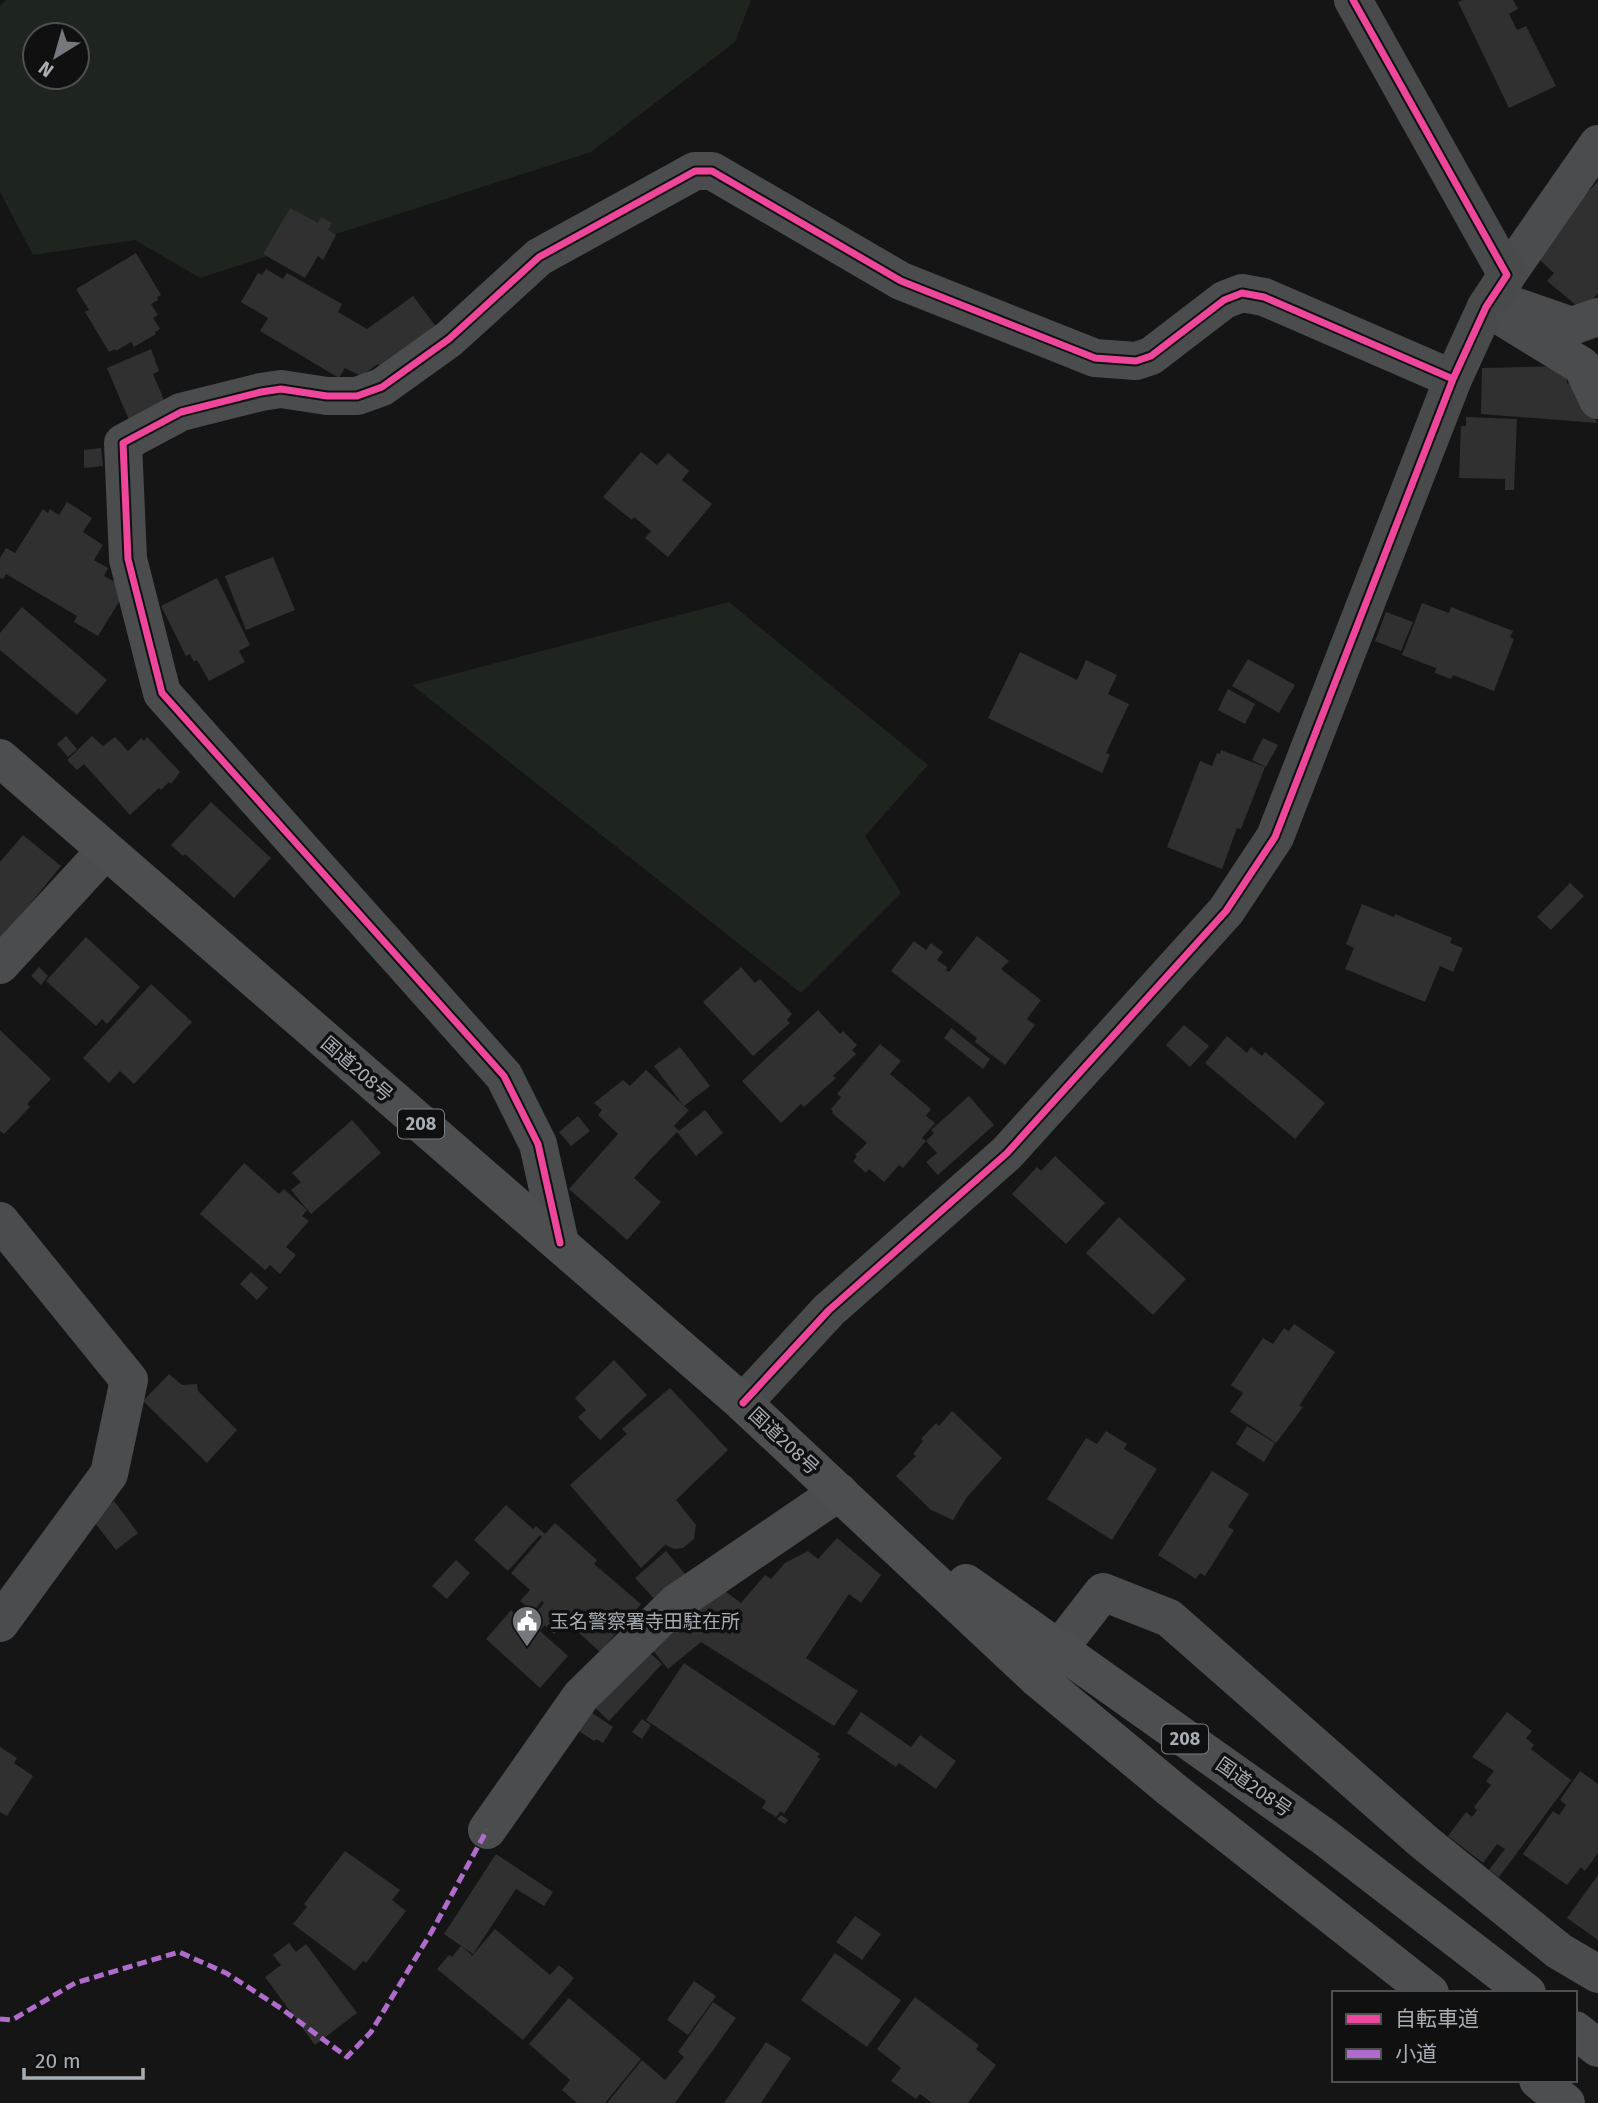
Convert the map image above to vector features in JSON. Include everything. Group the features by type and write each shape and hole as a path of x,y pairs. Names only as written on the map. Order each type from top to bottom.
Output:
{"highway":[{"name":"国道208号","path":"0,758 743,1403 1037,1678 1192,1805 1427,1991"},
{"name":"国道208号","path":"839,1492 1323,1836 1524,1991"},
{"path":"1577,2032 1598,2048"},
{"path":"1540,2082 1566,2103"}],"street":[{"path":"743,1403 829,1310 1007,1153 1226,911 1275,837 1453,379 1493,296 1507,275 1353,0"},
{"path":"1493,296 1598,144"},
{"path":"560,1243 538,1144 504,1076 162,693 128,559 123,443 181,412 261,392 281,389 327,397 357,396 382,387 449,339 539,257 695,171 712,171 901,281 1095,358 1136,361 1151,356 1224,300 1242,293 1264,297 1453,379"},
{"path":"1493,296 1572,326 1598,317"},
{"path":"1493,296 1582,366 1598,400"},
{"path":"0,965 105,850"},
{"path":"0,1221 129,1380 109,1474 0,1623"},
{"path":"487,1830 581,1696 676,1602 839,1492"},
{"path":"1058,1650 1103,1592 1169,1618 1424,1842 1559,1951 1598,1974"}],"shaded area":[{"path":"6,0 751,0 735,42 591,152 200,278 135,240 33,255 0,192 0,6"},
{"path":"729,602 928,765 865,836 901,893 801,993 412,685"}],"building":[{"path":"1513,0 1518,9 1509,14 1517,30 1526,26 1556,86 1509,108 1458,2"},
{"path":"1598,181 1598,293 1592,300 1577,306 1547,281 1554,273 1532,253"},
{"path":"290,208 318,223 321,217 332,223 328,230 336,235 323,260 318,256 305,278 263,254"},
{"path":"136,253 161,295 151,304 158,315 153,318 160,329 134,347 131,342 109,352 85,312 89,310 76,289"},
{"path":"266,269 283,279 287,273 342,304 338,312 367,329 413,296 437,328 382,369 378,364 361,376 345,368 339,378 260,331 268,318 241,302 258,273 262,275"},
{"path":"151,349 159,371 153,374 165,402 129,420 107,368"},
{"path":"1566,366 1567,383 1575,384 1597,423 1481,414 1482,368"},
{"path":"1466,417 1517,419 1514,490 1505,490 1505,479 1459,478 1461,426 1466,426"},
{"path":"101,448 103,466 84,468 84,450"},
{"path":"641,452 657,465 668,453 689,471 682,480 712,504 668,557 645,538 651,531 603,497"},
{"path":"67,502 92,518 83,532 103,545 94,560 108,568 104,576 120,585 122,597 98,636 74,622 77,616 6,574 3,579 0,578 0,558 6,548 15,553 43,509 48,513 50,509 59,515"},
{"path":"273,557 295,610 246,630 225,576"},
{"path":"217,578 250,645 239,651 245,662 209,681 197,660 194,662 190,654 186,656 161,606"},
{"path":"1422,603 1449,613 1451,607 1513,631 1510,637 1514,639 1494,691 1453,675 1451,679 1435,673 1436,668 1402,655"},
{"path":"22,607 107,680 77,715 0,650 0,633"},
{"path":"1386,612 1413,622 1401,651 1375,641"},
{"path":"1020,652 1077,680 1086,660 1117,675 1108,694 1129,704 1106,753 1110,755 1102,773 988,718"},
{"path":"1248,659 1295,685 1279,713 1232,686"},
{"path":"1228,689 1255,704 1245,724 1218,710"},
{"path":"66,736 77,749 68,757 57,744"},
{"path":"92,736 103,746 115,737 128,751 141,738 144,741 147,737 180,772 171,784 169,782 161,790 159,788 130,815 84,764 77,770 67,760"},
{"path":"1263,738 1278,745 1266,767 1252,760"},
{"path":"1221,750 1265,767 1241,829 1237,828 1222,869 1167,847 1200,761 1212,766"},
{"path":"211,802 271,858 234,898 185,854 183,856 171,845"},
{"path":"23,835 61,866 0,941 0,862"},
{"path":"1570,883 1584,896 1551,930 1537,917"},
{"path":"1362,904 1394,917 1395,914 1452,938 1450,943 1463,948 1453,972 1440,966 1425,1002 1345,969 1354,948 1346,944"},
{"path":"977,936 1009,961 1001,969 1041,1000 1027,1019 1035,1025 1005,1065 975,1042 977,1038 891,971 914,941 926,950 931,943 943,952 937,960 947,967 949,972"},
{"path":"86,937 140,987 107,1024 102,1019 96,1026 46,981"},
{"path":"39,967 48,976 41,985 31,976"},
{"path":"741,967 755,983 760,979 792,1014 787,1020 790,1023 753,1056 703,1002"},
{"path":"151,984 192,1022 134,1084 120,1071 109,1083 83,1058"},
{"path":"818,1010 840,1034 843,1031 857,1045 852,1050 856,1054 833,1076 836,1078 804,1107 801,1104 781,1123 742,1081"},
{"path":"1184,1025 1209,1046 1190,1067 1166,1045"},
{"path":"951,1028 990,1059 983,1069 944,1038"},
{"path":"0,1030 51,1079 27,1104 30,1107 4,1134 0,1131"},
{"path":"1227,1036 1247,1053 1251,1047 1262,1056 1265,1052 1325,1103 1295,1139 1205,1063"},
{"path":"880,1044 901,1061 890,1074 931,1109 926,1116 935,1123 922,1138 926,1141 903,1168 899,1165 884,1182 869,1169 866,1173 853,1161 857,1156 855,1155 867,1143 832,1113 831,1109 841,1097 837,1094"},
{"path":"680,1047 710,1086 684,1106 689,1110 674,1126 679,1131 705,1110 723,1133 696,1156 677,1132 649,1161 634,1178 661,1202 627,1240 569,1189 618,1134 598,1115 602,1110 594,1103 623,1080 630,1086 646,1070 683,1105 654,1066"},
{"path":"969,1096 994,1125 938,1175 926,1162 937,1153 926,1141 934,1133 931,1130"},
{"path":"578,1116 590,1131 571,1146 559,1132"},
{"path":"352,1120 381,1153 311,1214 291,1190 301,1182 292,1173"},
{"path":"1055,1156 1105,1203 1066,1244 1012,1194 1037,1167 1041,1171"},
{"path":"244,1163 279,1194 284,1189 307,1210 302,1216 309,1221 286,1247 296,1255 280,1274 270,1265 265,1270 200,1214"},
{"path":"1119,1217 1186,1279 1153,1315 1086,1253"},
{"path":"251,1272 268,1288 257,1300 240,1284"},
{"path":"1294,1324 1335,1352 1299,1406 1303,1407 1276,1443 1230,1412 1243,1393 1231,1385 1263,1338 1273,1344 1284,1328 1289,1331"},
{"path":"614,1360 647,1395 600,1440 578,1417 586,1410 575,1398"},
{"path":"169,1374 182,1385 197,1384 198,1391 237,1430 207,1463 143,1401"},
{"path":"670,1388 728,1450 676,1500 696,1525 694,1539 683,1548 674,1549 665,1545 641,1568 570,1485 627,1434 622,1429"},
{"path":"952,1411 1002,1458 967,1497 953,1520 931,1510 896,1476 916,1456 913,1454 923,1441 921,1439 936,1423 939,1426"},
{"path":"1247,1426 1275,1443 1264,1462 1236,1444"},
{"path":"1106,1431 1127,1444 1124,1449 1157,1469 1112,1540 1047,1499 1086,1438 1097,1444"},
{"path":"1212,1471 1249,1494 1228,1527 1234,1530 1205,1576 1200,1573 1196,1579 1158,1555"},
{"path":"114,1501 138,1533 116,1550 91,1518"},
{"path":"506,1505 533,1529 536,1526 545,1534 555,1523 597,1560 594,1564 641,1604 600,1652 549,1606 564,1622 554,1634 545,1625 540,1631 568,1656 540,1688 486,1639 511,1610 515,1614 522,1606 533,1616 544,1603 542,1601 533,1612 520,1601 530,1590 511,1573 542,1537 540,1535 508,1571 474,1540"},
{"path":"837,1538 881,1575 861,1603 849,1594 806,1658 858,1691 834,1726 701,1642 668,1669 647,1643 725,1591 741,1603 765,1575 771,1579 785,1563 808,1551 818,1559"},
{"path":"666,1551 686,1575 656,1601 635,1578"},
{"path":"456,1560 470,1573 447,1599 432,1586"},
{"path":"650,1653 662,1664 609,1721 591,1704"},
{"path":"684,1663 820,1754 817,1757 820,1759 784,1814 781,1811 776,1817 762,1808 766,1801 646,1720"},
{"path":"588,1710 613,1727 603,1743 596,1739 594,1741 576,1729"},
{"path":"861,1712 911,1747 920,1735 956,1761 936,1789 899,1763 896,1767 847,1733"},
{"path":"1507,1712 1532,1731 1526,1738 1534,1745 1531,1749 1571,1780 1499,1877 1489,1870 1505,1849 1497,1844 1483,1863 1448,1836 1466,1812 1472,1817 1477,1810 1474,1807 1491,1785 1486,1781 1494,1771 1472,1757"},
{"path":"642,1719 651,1725 642,1739 632,1732"},
{"path":"0,1747 17,1758 14,1763 33,1776 7,1816 0,1812"},
{"path":"1580,1771 1598,1784 1598,1853 1585,1871 1581,1867 1567,1885 1523,1854 1553,1811 1559,1815 1566,1805 1560,1800"},
{"path":"781,1815 788,1820 785,1824 777,1819"},
{"path":"345,1851 400,1890 392,1900 406,1911 366,1963 363,1961 355,1971 293,1924 307,1907 304,1904"},
{"path":"496,1854 553,1892 544,1906 516,1889 473,1954 444,1934"},
{"path":"1598,1875 1598,1940 1567,1918"},
{"path":"855,1916 881,1934 862,1960 836,1942"},
{"path":"495,1929 550,1975 559,1965 574,1978 523,2040 437,1969 461,1946 471,1957"},
{"path":"289,1943 296,1952 306,1944 357,2013 315,2045 265,1977 281,1965 273,1955"},
{"path":"835,1953 901,2000 867,2047 801,2000"},
{"path":"694,1981 716,1996 688,2035 667,2020"},
{"path":"915,1997 979,2045 976,2049 996,2065 968,2103 932,2103 920,2094 916,2099 891,2081 901,2068 877,2049"},
{"path":"569,1998 641,2059 605,2103 577,2103 562,2090 570,2080 529,2044"},
{"path":"713,2002 736,2018 675,2103 607,2103 642,2060 665,2080 684,2057 678,2052"},
{"path":"766,2042 791,2058 761,2103 724,2103"}],"marked path":[{"path":"0,2019 12,2020 75,1983 179,1952 226,1973 282,2009 347,2057 371,2032 432,1931 487,1830"}],"cycle path":[{"path":"743,1403 829,1310 1007,1153 1226,911 1275,837 1453,379 1486,307 1507,275 1353,0"},
{"path":"560,1243 538,1144 504,1076 162,693 128,559 123,443 181,412 261,392 281,389 327,396 357,396 382,387 449,339 539,257 695,171 712,171 901,281 1095,358 1136,361 1151,356 1224,300 1242,293 1264,297 1453,379"}],"place":[{"name":"玉名警察署寺田駐在所","path":"527,1648"}]}
